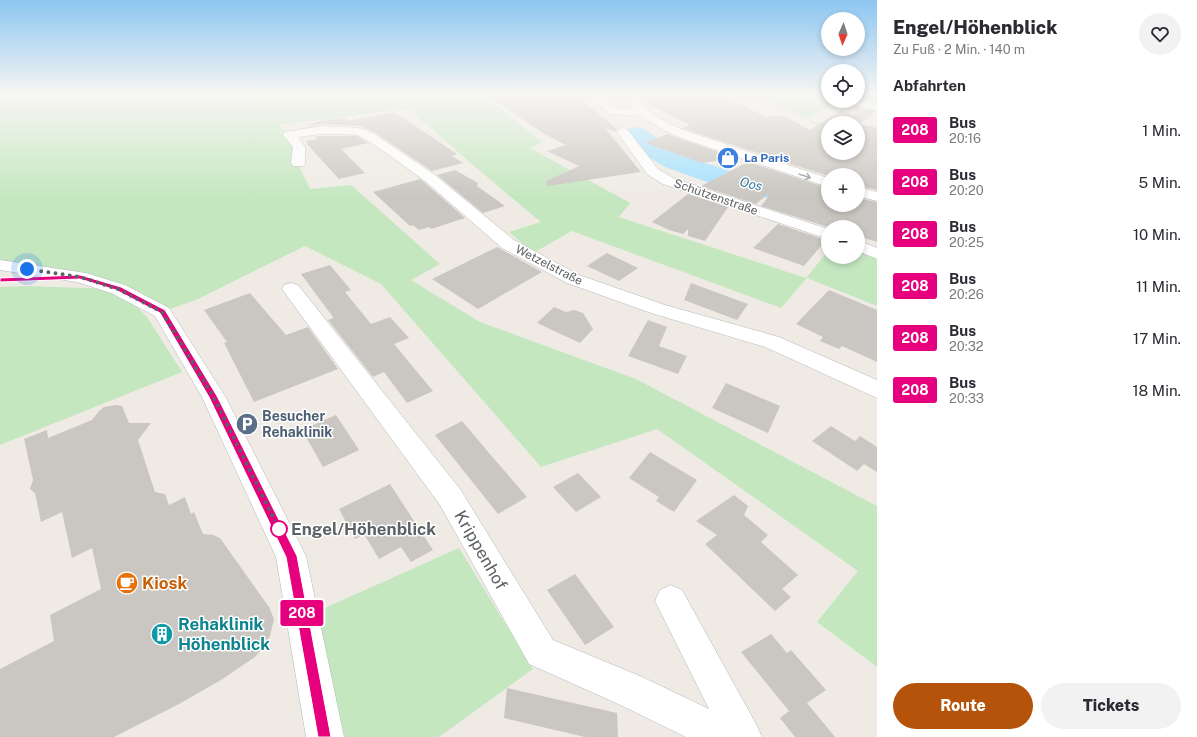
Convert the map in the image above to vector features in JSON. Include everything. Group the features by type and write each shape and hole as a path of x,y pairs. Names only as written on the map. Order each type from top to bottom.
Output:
{"street":[{"path":"670,128 688,136 821,181"},
{"name":"Wetzelstraße","path":"298,164 298,147 289,135 322,130 359,132 369,136 390,149 430,178 508,244 573,279 658,309 772,342 860,380 877,390"},
{"name":"Schützenstraße","path":"623,132 653,172 668,181 821,232"},
{"path":"865,193 877,196"},
{"path":"865,248 877,254"},
{"path":"0,265 80,277 118,289 162,312 213,396 291,556 324,737"},
{"path":"0,280 80,277"},
{"name":"Krippenhof","path":"291,289 450,496 541,652 627,689 726,737"},
{"path":"671,601 743,737"}],"green space":[{"path":"0,128 282,128 299,147 298,164 310,189 351,185 440,264 411,280 480,322 636,379 877,506 877,667 817,622 858,571 657,429 541,467 381,284 305,246 198,299 162,312 120,290 147,317 182,372 0,445 0,287 26,286 116,289 0,265"},
{"path":"431,128 525,128 542,142 530,148 630,203 619,217 806,278 821,260 821,264 865,264 865,250 877,253 877,306 807,278 781,308 572,231 533,253 509,232 541,222"},
{"path":"459,548 533,669 439,737 344,737 309,615"}],"building":[{"path":"365,128 419,128 457,154 452,156 463,163 432,171 374,132"},
{"path":"536,128 605,128 641,172 547,186 546,181 579,166 547,151 566,145"},
{"path":"606,128 616,128 616,132"},
{"path":"684,128 806,128 809,130 812,128 821,128 821,160 865,160 865,128 877,128 877,190 865,187 865,168 821,168 821,174 763,155 765,154 761,154"},
{"path":"668,134 736,158 702,163 645,143"},
{"path":"316,136 357,136 368,143 341,149 365,173 339,179 307,144 308,143 306,141 317,139"},
{"path":"748,162 821,186 821,212 865,212 865,199 877,202 877,242 865,238 865,220 821,220 821,225 761,206 769,196 768,194 756,204 701,186"},
{"path":"455,170 478,183 477,186 505,206 483,213 437,175"},
{"path":"420,179 465,218 431,229 429,227 419,230 413,225 410,226 373,192"},
{"path":"688,194 728,207 705,241 688,236 688,229 683,234 669,230 652,222"},
{"path":"778,224 821,238 821,246 804,266 753,248"},
{"path":"497,247 542,272 478,309 432,279"},
{"path":"607,253 638,268 619,281 587,266"},
{"path":"330,265 351,290 345,292 371,324 390,317 409,338 394,344 433,391 407,403 384,372 373,377 328,320 333,317 301,274"},
{"path":"691,283 748,304 737,320 684,300"},
{"path":"829,290 877,310 877,362 842,346 839,349 820,341 823,337 796,324"},
{"path":"250,293 286,335 308,327 338,369 254,402 224,343 227,342 204,310"},
{"path":"554,307 566,312 574,310 583,313 593,329 580,343 537,323"},
{"path":"648,320 667,327 659,346 687,356 678,374 628,356"},
{"path":"726,383 780,406 768,433 712,408"},
{"path":"116,405 122,406 129,423 151,423 138,440 155,492 165,494 169,505 185,497 191,514 194,512 203,534 213,535 220,538 269,607 274,619 270,636 265,646 255,657 221,680 179,704 114,737 0,737 0,669 54,641 50,615 101,589 92,548 72,558 62,512 41,522 35,493 30,489 33,480 24,439 47,430 48,438 92,420 104,407"},
{"path":"336,415 359,450 323,467 302,430"},
{"path":"462,421 527,497 498,514 435,435"},
{"path":"831,426 855,441 860,436 877,447 877,472 864,464 857,471 812,441"},
{"path":"650,452 697,480 674,512 656,501 659,497 629,478"},
{"path":"578,473 601,497 576,512 553,487"},
{"path":"390,484 433,550 411,562 401,547 379,559 364,534 355,539 339,509"},
{"path":"734,495 748,506 744,515 768,535 761,542 798,575 782,589 791,597 775,611 705,544 717,535 696,521"},
{"path":"575,574 614,627 585,645 547,590"},
{"path":"771,634 787,653 791,650 826,690 807,703 835,737 795,737 780,718 789,711 741,652"},
{"path":"507,688 617,713 618,737 585,737 504,718"}],"waterway":[{"name":"Oos","path":"636,134 657,151 675,161 695,169 740,183 821,199"}],"bus line":[{"name":"208","path":"0,280 80,277 118,289 162,312 213,396 291,556 325,737"}],"place":[{"name":"La Paris","path":"728,158"},
{"name":"Besucher Rehaklinik","path":"247,424"},
{"name":"Engel/Höhenblick","path":"279,529"},
{"name":"Kiosk","path":"127,583"},
{"name":"Rehaklinik Höhenblick","path":"162,634"}],"route":[{"path":"27,269 80,277 118,289 162,312 213,396 279,529"}]}
